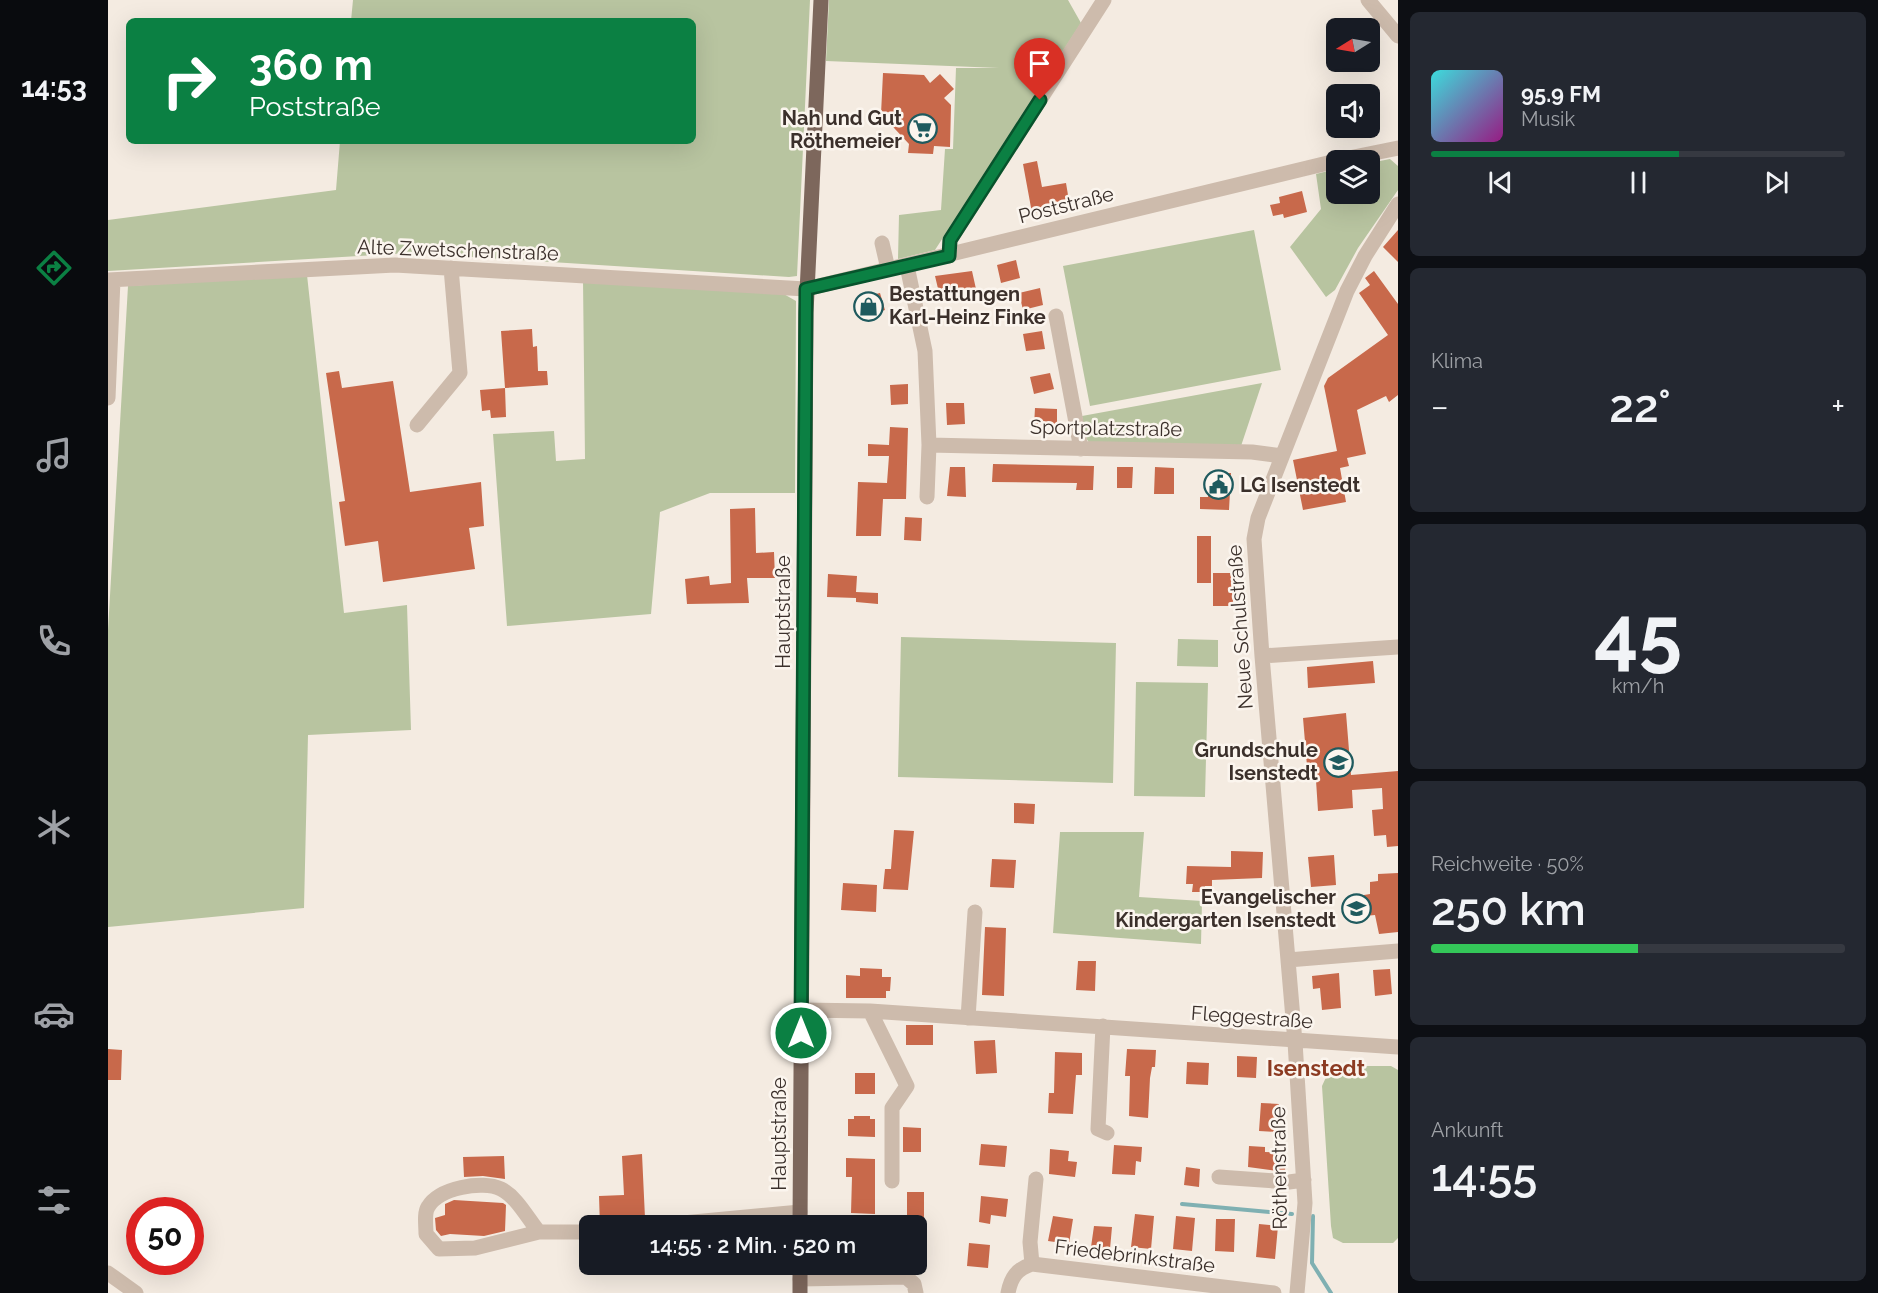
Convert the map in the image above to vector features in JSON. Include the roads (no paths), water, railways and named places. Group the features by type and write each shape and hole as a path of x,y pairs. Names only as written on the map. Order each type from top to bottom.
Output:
{"main road":[{"name":"Hauptstraße","path":"800,1215 806,289 821,0"}],"street":[{"path":"949,256 950,240 1104,0"},
{"path":"1368,0 1398,36"},
{"name":"Poststraße","path":"1380,152 1398,148"},
{"name":"Poststraße","path":"806,289 888,269 907,267 1326,164"},
{"name":"Neue Schulstraße","path":"1295,1042 1254,539 1258,518 1347,291 1365,256 1398,204"},
{"path":"882,243 888,269"},
{"name":"Alte Zwetschenstraße","path":"111,280 394,265 806,289"},
{"path":"907,267 925,351 929,445 927,496"},
{"path":"417,425 460,373 451,268"},
{"path":"108,398 111,280"},
{"path":"1056,316 1081,449"},
{"name":"Sportplatzstraße","path":"929,445 1252,452 1282,456"},
{"path":"1262,656 1398,647"},
{"path":"968,1018 975,912"},
{"path":"1288,960 1398,951"},
{"name":"Fleggestraße","path":"801,1010 870,1011 1103,1026 1295,1042 1398,1047"},
{"path":"870,1011 907,1086 892,1108 892,1181"},
{"path":"1103,1026 1098,1129 1107,1133"},
{"name":"Röthenstraße","path":"1295,1042 1305,1203 1297,1293"},
{"path":"1220,1177 1289,1182 1304,1180"},
{"path":"1032,1264 1030,1242 1036,1179"},
{"path":"539,1232 517,1203 501,1189 478,1186 452,1189 437,1195 426,1209 426,1234 440,1249 475,1248 539,1232 579,1232"},
{"name":"Friedebrinkstraße","path":"1008,1293 1010,1281 1020,1268 1032,1264 1274,1293"},
{"path":"108,1273 136,1293"},
{"path":"800,1279 906,1277 914,1284 916,1293"}],"waterway":[{"path":"1182,1204 1292,1214"},
{"path":"1313,1216 1312,1263 1331,1293"}],"place":[{"name":"Nah und Gut Röthemeier","path":"923,129"},
{"name":"Bestattungen Karl-Heinz Finke","path":"868,306"},
{"name":"LG Isenstedt","path":"1219,485"},
{"name":"Grundschule Isenstedt","path":"1339,762"},
{"name":"Evangelischer Kindergarten Isenstedt","path":"1357,908"}],"district":[{"name":"Isenstedt","path":"1316,1068"}]}
